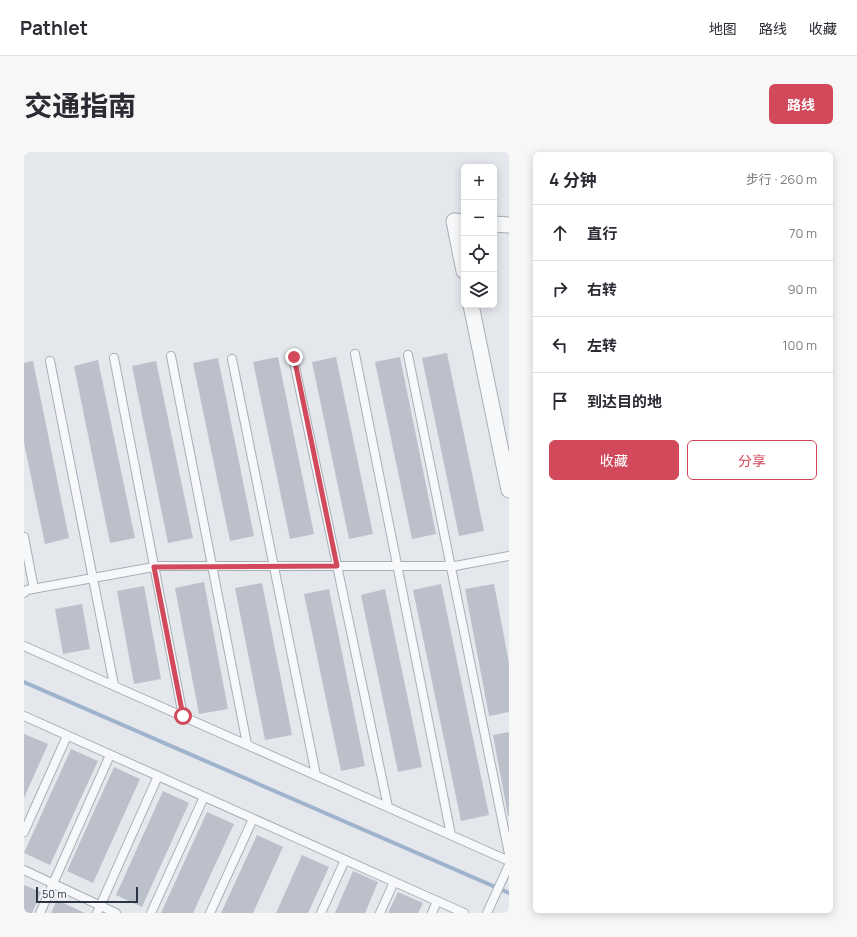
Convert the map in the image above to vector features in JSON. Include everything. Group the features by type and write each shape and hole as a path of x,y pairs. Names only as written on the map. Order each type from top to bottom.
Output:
{"street":[{"path":"461,222 454,221 461,256"},
{"path":"497,224 509,225"},
{"path":"472,308 509,490"}],"lane":[{"path":"355,354 451,835"},
{"path":"408,354 509,854"},
{"path":"171,356 247,744"},
{"path":"294,357 388,807"},
{"path":"114,358 183,716"},
{"path":"232,359 316,775"},
{"path":"50,361 114,685"},
{"path":"24,537 34,588"},
{"path":"24,593 27,590 34,588 154,567 451,566 509,556"},
{"path":"24,646 509,861"},
{"path":"24,716 464,913"},
{"path":"24,832 67,736"},
{"path":"40,913 110,755"},
{"path":"99,909 158,776"},
{"path":"151,913 204,797"},
{"path":"210,913 253,819"},
{"path":"321,913 345,860"},
{"path":"487,913 508,867"},
{"path":"24,870 99,909 116,913"},
{"path":"380,913 394,882"},
{"path":"432,913 437,901 434,900"}],"building":[{"path":"447,353 484,531 459,536 422,358"},
{"path":"278,357 314,534 290,539 253,362"},
{"path":"336,357 373,534 349,539 312,362"},
{"path":"400,357 436,534 412,539 375,362"},
{"path":"218,358 254,536 230,541 193,363"},
{"path":"98,360 135,538 110,543 74,366"},
{"path":"33,361 69,538 45,544 24,443 24,363"},
{"path":"156,361 193,538 168,543 132,366"},
{"path":"204,582 228,709 199,714 175,588"},
{"path":"262,583 292,735 265,740 235,588"},
{"path":"441,584 489,815 461,821 413,590"},
{"path":"494,584 509,663 509,712 489,716 465,589"},
{"path":"144,586 161,679 134,684 117,591"},
{"path":"329,589 365,766 341,771 304,594"},
{"path":"385,589 422,767 398,772 361,595"},
{"path":"82,604 90,649 63,654 55,609"},
{"path":"509,732 509,816 508,816 493,735"},
{"path":"24,734 48,744 24,798"},
{"path":"71,749 98,761 50,865 24,853"},
{"path":"114,767 140,779 93,883 67,871"},
{"path":"163,791 189,803 142,907 116,895"},
{"path":"207,812 234,824 193,913 161,913"},
{"path":"257,835 283,847 253,913 221,913"},
{"path":"302,855 329,867 308,913 276,913"},
{"path":"353,871 378,882 365,913 335,913"},
{"path":"24,885 41,892 32,913 24,913"},
{"path":"398,892 423,903 418,913 388,913"},
{"path":"57,900 85,913 51,913"}],"waterway":[{"path":"24,682 509,893"}],"route":[{"path":"183,716 154,567 337,566 294,357"}]}
